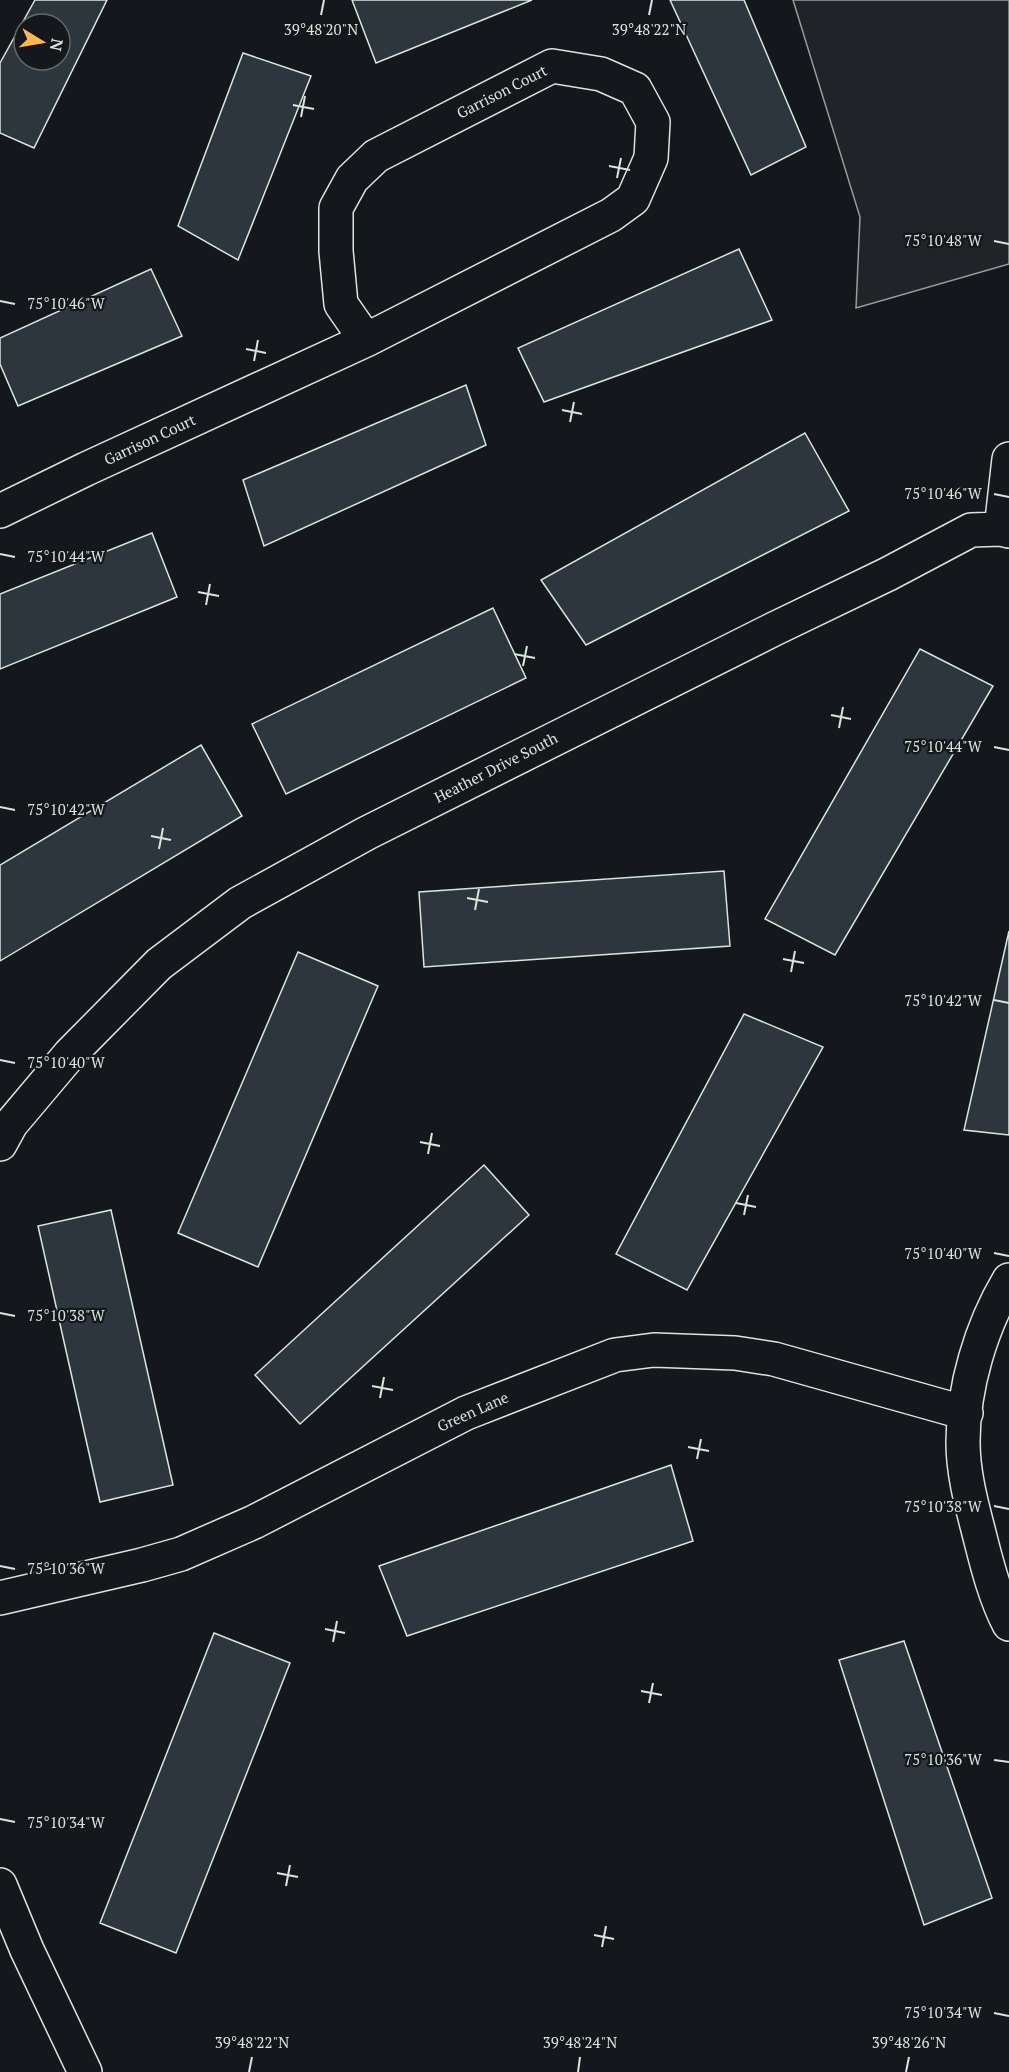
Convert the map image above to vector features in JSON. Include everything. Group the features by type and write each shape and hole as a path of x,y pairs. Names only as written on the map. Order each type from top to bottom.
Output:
{"street":[{"name":"Garrison Court","path":"0,512 97,464 366,340 611,215 633,199 651,158 653,122 635,89 601,74 552,66 375,156 352,179 336,208 336,251 341,304 366,340"},
{"name":"Heather Drive South","path":"0,1144 11,1124 70,1054 159,964 240,903 367,832 888,574 971,530 1005,530 1009,459"},
{"path":"1009,1280 984,1333 969,1383 963,1442 969,1493 984,1554 1002,1611 1009,1624"},
{"name":"Green Lane","path":"0,1598 181,1554 254,1522 466,1413 615,1356 654,1350 735,1353 774,1359 966,1413"},
{"path":"0,1885 27,1950 85,2072"}],"shaded area":[{"path":"793,0 1009,0 1009,264 856,308 860,217"}],"building":[{"path":"35,0 107,0 72,71 72,12 28,12"},
{"path":"352,0 532,0 376,63"},
{"path":"670,0 744,0 806,147 751,175"},
{"path":"12,41 12,72 71,72 34,148 0,133 0,63"},
{"path":"243,53 311,76 238,260 178,226"},
{"path":"739,249 772,320 544,402 518,348"},
{"path":"151,269 182,336 18,406 0,364 0,338"},
{"path":"466,385 486,445 264,546 243,480"},
{"path":"805,433 849,511 586,645 541,580"},
{"path":"152,533 177,597 0,669 0,594"},
{"path":"493,608 526,678 286,794 252,724"},
{"path":"920,649 993,686 835,955 765,919"},
{"path":"201,745 242,816 0,961 0,865"},
{"path":"724,871 730,946 424,967 419,892"},
{"path":"1009,931 1009,1135 964,1130"},
{"path":"298,952 378,986 258,1267 178,1233"},
{"path":"744,1014 823,1047 687,1290 616,1254"},
{"path":"484,1165 529,1215 300,1424 255,1375"},
{"path":"111,1210 173,1485 100,1502 38,1226"},
{"path":"671,1465 693,1541 407,1636 379,1566"},
{"path":"214,1633 290,1663 176,1953 100,1923"},
{"path":"904,1641 992,1898 924,1925 839,1660"}]}
